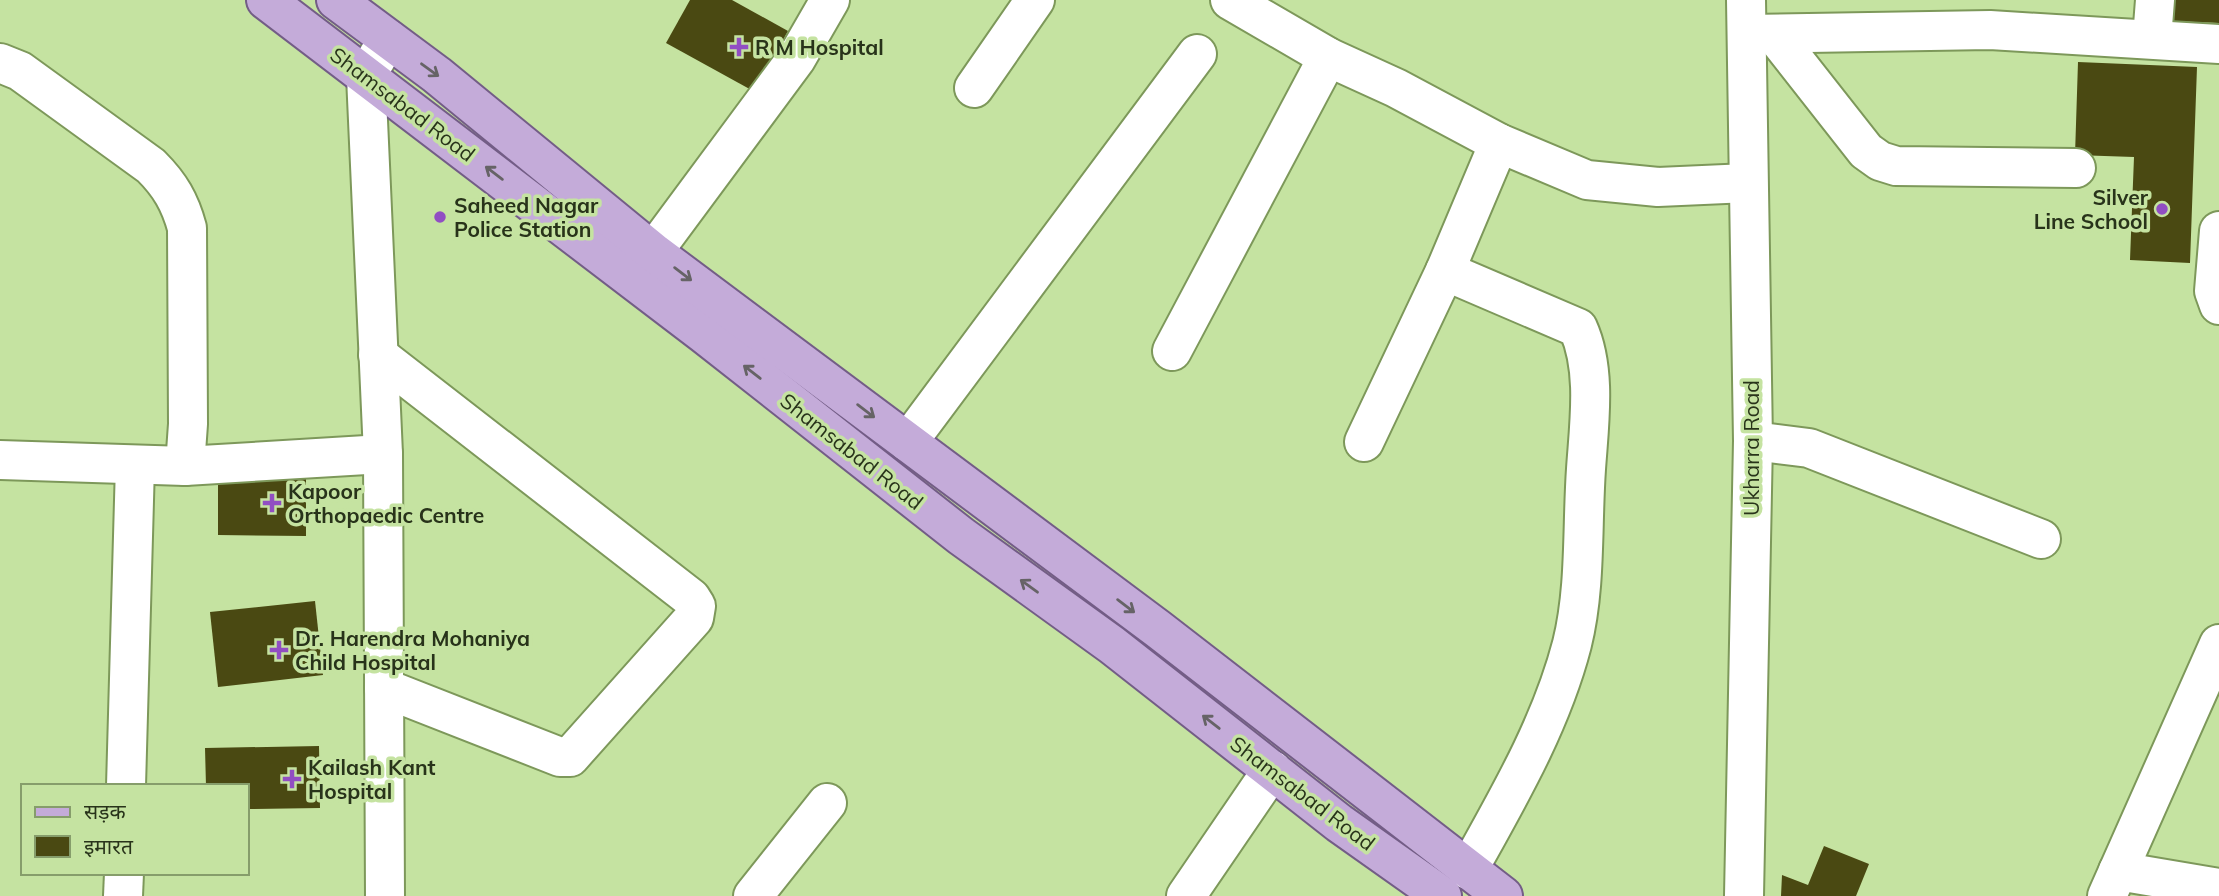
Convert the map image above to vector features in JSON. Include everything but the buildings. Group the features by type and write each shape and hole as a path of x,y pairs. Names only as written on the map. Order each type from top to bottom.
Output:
{"main road":[{"name":"Shamsabad Road","path":"266,0 704,334 961,537 1112,645 1272,770 1455,883 1503,896"},
{"name":"Shamsabad Road","path":"336,0 438,75 653,252 1158,629 1455,883"}],"street":[{"path":"653,252 796,59 830,0"},
{"path":"974,88 1035,0"},
{"path":"1230,0 1328,57 1396,88 1499,143 1587,180 1658,187 1748,183"},
{"path":"2152,39 2155,0"},
{"path":"1755,23 1991,15 2152,39 2219,44"},
{"path":"1755,23 1866,151 1880,161 1923,167 2076,168"},
{"name":"Ukharra Road","path":"1744,896 1753,441 1748,183 1755,23"},
{"path":"385,896 383,454 366,76 388,39"},
{"path":"908,442 1197,54"},
{"path":"1172,351 1328,57"},
{"path":"0,63 20,71 151,166 167,182 180,203 187,228 188,424 185,466"},
{"path":"1364,442 1445,271 1499,143"},
{"path":"2219,231 2214,291 2219,305"},
{"path":"1445,271 1578,328 1586,346 1589,366 1579,601 1572,644 1546,721 1505,805 1455,883"},
{"path":"378,355 691,598 696,606 694,618 570,757 560,757 384,688"},
{"path":"1753,441 1809,448 2041,539"},
{"path":"0,460 185,466 383,454"},
{"path":"126,784 135,465"},
{"path":"2219,644 2113,883 2219,888"},
{"path":"1186,896 1272,770"},
{"path":"753,896 827,803"},
{"path":"123,896 124,875"}],"place":[{"name":"R M Hospital","path":"739,47"},
{"name":"Silver Line School","path":"2162,209"},
{"name":"Saheed Nagar Police Station","path":"440,217"},
{"name":"Kapoor Orthopaedic Centre","path":"272,503"},
{"name":"Dr. Harendra Mohaniya Child Hospital","path":"279,650"},
{"name":"Kailash Kant Hospital","path":"292,779"}]}
